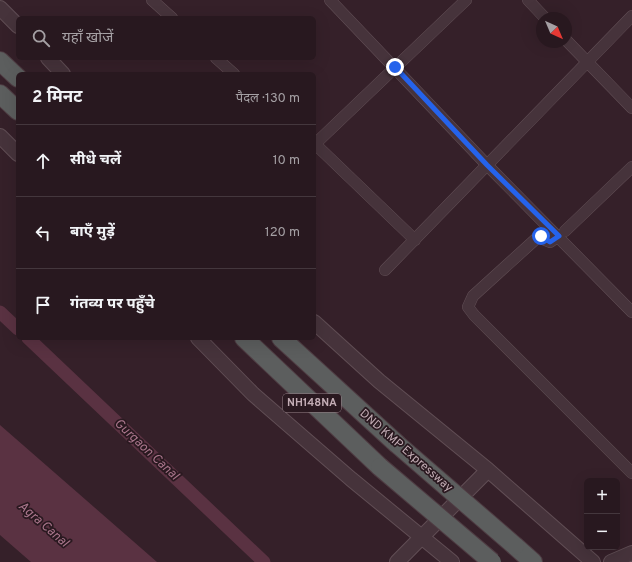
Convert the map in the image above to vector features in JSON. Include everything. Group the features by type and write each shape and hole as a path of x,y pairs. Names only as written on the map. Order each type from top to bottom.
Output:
{"highway":[{"path":"0,61 16,76"},
{"path":"0,94 16,109"},
{"name":"NH148NA","path":"246,340 380,467 492,562"},
{"name":"DND KMP Expressway","path":"283,340 397,444 533,562"}],"street":[{"path":"152,0 170,16"},
{"path":"330,0 487,165 562,234 632,312"},
{"path":"316,143 466,0"},
{"path":"528,0 539,12"},
{"path":"0,8 16,24"},
{"path":"386,270 632,16"},
{"path":"572,46 632,108"},
{"path":"50,60 61,72"},
{"path":"218,60 232,72"},
{"path":"0,136 16,152"},
{"path":"316,145 415,240"},
{"path":"632,167 562,234 550,242 538,237 473,296 468,307 474,315 632,472"},
{"path":"316,324 379,381 488,470 593,562"},
{"path":"200,340 253,394 452,562"},
{"path":"397,562 488,470"},
{"path":"611,562 632,553"}],"water":[{"name":"Agra Canal","path":"0,425 157,562 31,562 0,535"}],"waterway":[{"name":"Gurgaon Canal","path":"0,312 16,327"},
{"name":"Gurgaon Canal","path":"30,340 264,562"}],"route":[{"path":"395,67 487,165 559,236 550,242 541,236"}]}
